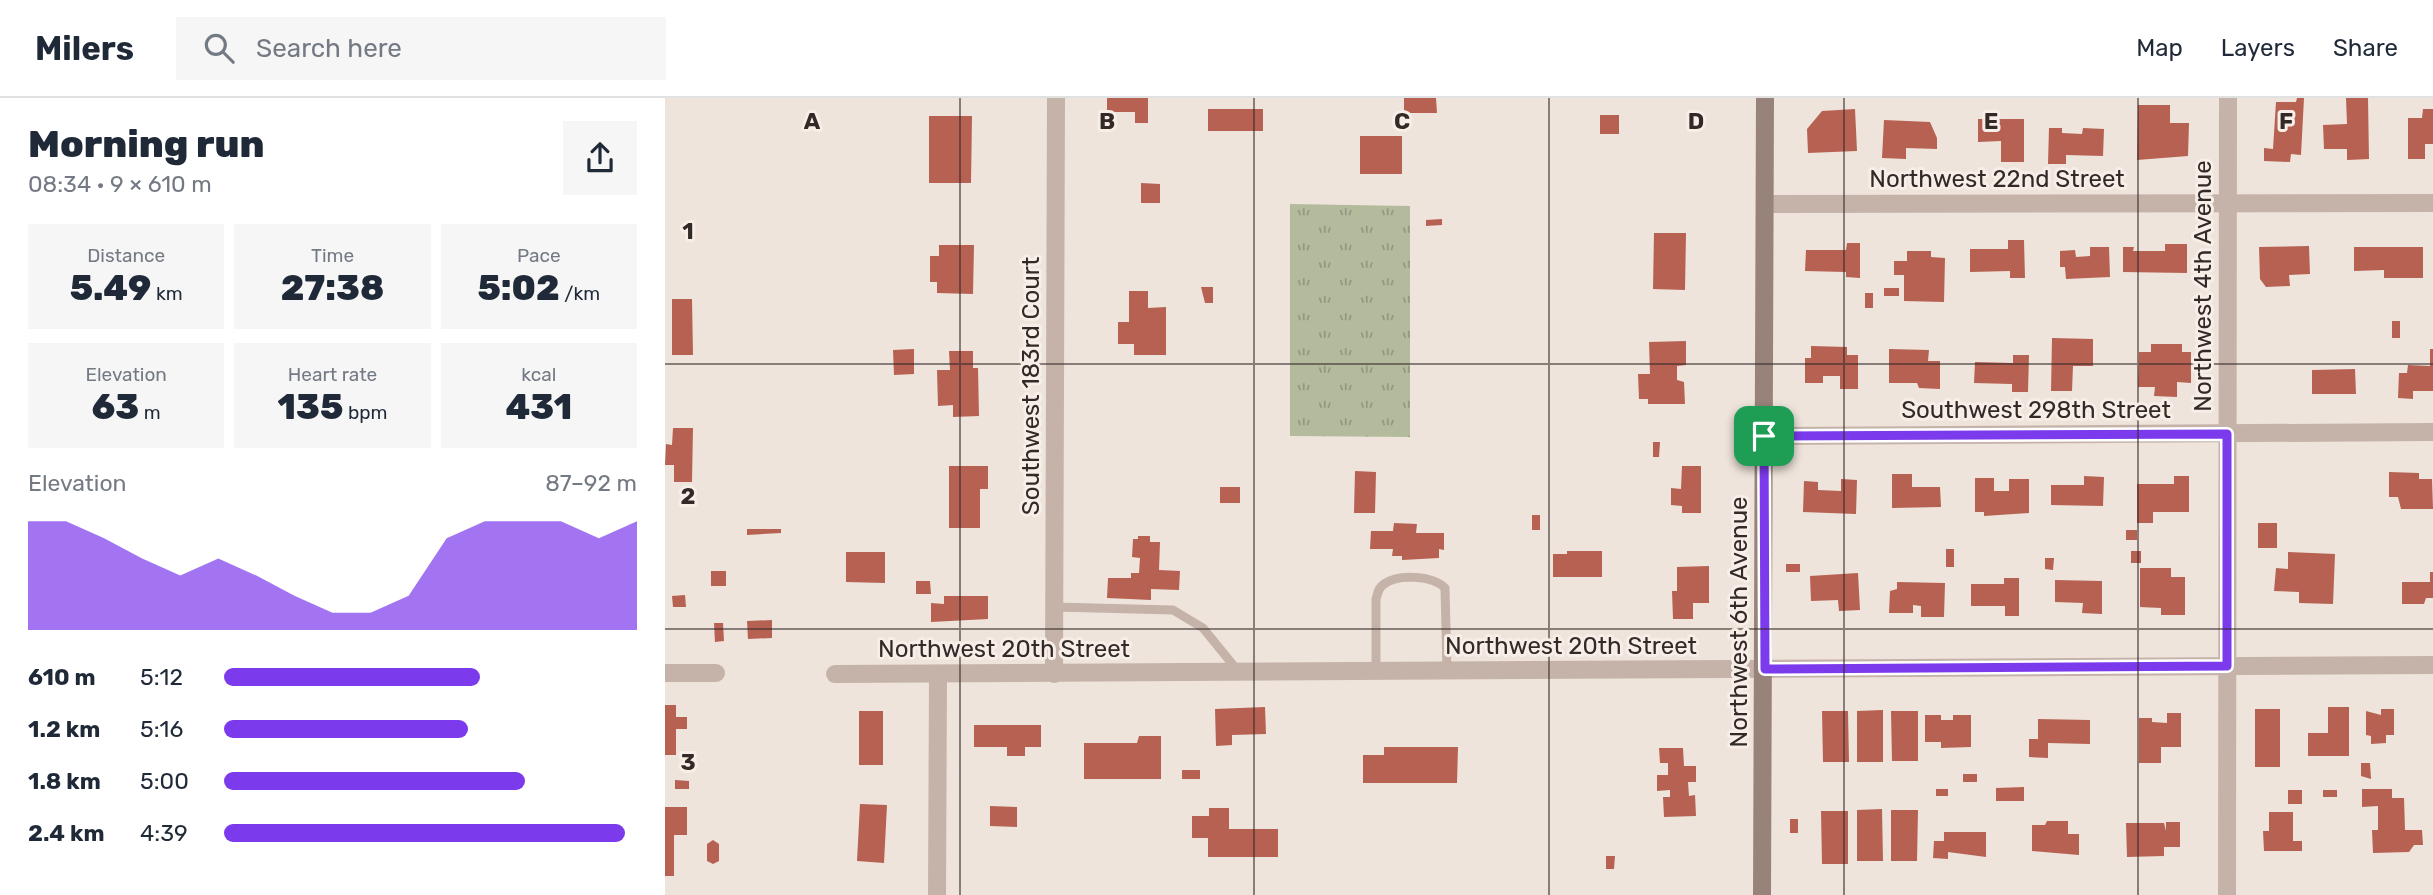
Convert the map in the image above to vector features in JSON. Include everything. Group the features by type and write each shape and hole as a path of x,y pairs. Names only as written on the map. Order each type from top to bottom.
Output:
{"street":[{"name":"Southwest 183rd Court","path":"1054,674 1056,98"},
{"name":"Northwest 6th Avenue","path":"1762,895 1765,669 1765,98"},
{"name":"Northwest 4th Avenue","path":"2227,895 2228,98"},
{"name":"Northwest 22nd Street","path":"1766,204 2433,203"},
{"name":"Southwest 298th Street","path":"1764,436 2433,432"},
{"name":"Northwest 20th Street","path":"835,674 2433,665"},
{"path":"665,673 716,673"},
{"path":"937,895 938,675"}],"lane":[{"path":"1375,672 1376,599 1379,589 1385,582 1416,578 1439,582 1445,588 1447,671"},
{"path":"1055,607 1173,610 1203,628 1239,673"}],"green space":[{"path":"1290,204 1410,206 1410,437 1290,436"}],"building":[{"path":"1107,98 1148,98 1148,123 1135,123 1135,112 1107,112"},
{"path":"1404,98 1436,98 1437,113 1404,113"},
{"path":"2297,98 2304,98 2301,155 2291,154 2290,162 2264,161 2264,148 2273,149 2276,102 2296,102"},
{"path":"2346,98 2368,98 2369,159 2347,160 2347,149 2324,149 2323,125 2347,124"},
{"path":"2138,105 2170,105 2170,123 2189,123 2188,156 2137,160"},
{"path":"1208,109 1263,109 1263,131 1208,131"},
{"path":"1855,109 1857,151 1808,153 1807,129 1822,111"},
{"path":"2423,109 2433,109 2433,144 2425,144 2425,159 2408,159 2408,118 2422,118"},
{"path":"1600,115 1619,115 1619,134 1600,134"},
{"path":"929,116 972,116 971,183 929,183"},
{"path":"1978,119 2024,119 2024,162 2001,162 2001,141 1978,142"},
{"path":"1884,120 1930,122 1937,138 1937,149 1906,148 1906,159 1882,158"},
{"path":"2049,128 2062,128 2062,133 2082,134 2083,128 2104,129 2103,156 2066,155 2066,164 2048,164"},
{"path":"1360,136 1402,136 1402,174 1360,174"},
{"path":"1141,183 1160,184 1160,203 1141,203"},
{"path":"1442,219 1442,225 1426,226 1426,220"},
{"path":"1654,233 1686,233 1685,290 1653,289"},
{"path":"2008,240 2024,240 2025,278 2010,278 2010,271 1970,272 1970,249 2008,249"},
{"path":"1847,243 1860,243 1860,278 1846,277 1846,272 1805,271 1806,250 1846,250"},
{"path":"2165,244 2187,244 2187,273 2123,272 2123,247 2134,247 2133,251 2165,251"},
{"path":"939,245 974,245 973,294 937,293 937,282 930,282 930,256 939,256"},
{"path":"2309,246 2310,274 2289,275 2290,286 2266,287 2260,279 2259,247"},
{"path":"2090,247 2109,247 2110,277 2066,279 2065,267 2060,267 2060,251 2075,250 2076,257 2090,256"},
{"path":"2354,247 2423,247 2423,278 2384,278 2384,270 2354,271"},
{"path":"1907,251 1931,251 1931,257 1945,258 1944,302 1904,301 1904,275 1894,275 1894,261 1907,261"},
{"path":"1201,287 1213,287 1213,303 1205,303"},
{"path":"1884,288 1899,288 1899,296 1884,296"},
{"path":"1129,291 1148,291 1148,308 1166,307 1166,355 1134,355 1134,344 1118,344 1118,322 1129,322"},
{"path":"1865,293 1873,293 1873,308 1865,308"},
{"path":"672,299 692,299 693,355 672,355"},
{"path":"2392,321 2400,321 2400,338 2392,338"},
{"path":"2052,338 2093,339 2093,366 2073,366 2072,391 2051,391"},
{"path":"1686,341 1686,365 1677,366 1677,380 1684,382 1685,404 1648,404 1648,399 1639,399 1638,374 1650,374 1649,342"},
{"path":"2151,344 2182,344 2182,352 2191,352 2191,383 2177,382 2177,397 2154,396 2155,387 2138,387 2139,352 2151,352"},
{"path":"1811,346 1847,347 1847,355 1858,355 1858,389 1840,389 1840,376 1823,376 1823,383 1805,383 1805,358 1811,358"},
{"path":"914,349 914,374 894,375 893,350"},
{"path":"1889,349 1929,350 1928,361 1940,361 1940,389 1919,388 1917,383 1889,383"},
{"path":"2430,349 2433,349 2433,391 2413,391 2413,399 2398,398 2399,373 2407,373 2408,365 2430,366"},
{"path":"949,351 973,351 973,368 978,368 979,416 953,417 953,405 938,406 937,370 950,370"},
{"path":"2013,355 2029,355 2028,392 2012,392 2012,384 1974,383 1975,362 2013,363"},
{"path":"2355,369 2356,394 2312,394 2312,370"},
{"path":"673,428 693,428 692,482 674,482 674,465 665,465 666,444 672,445"},
{"path":"1653,442 1660,442 1659,457 1653,457"},
{"path":"949,466 988,466 988,489 980,489 980,528 949,528"},
{"path":"1682,466 1701,466 1701,513 1682,513 1682,506 1671,505 1671,488 1681,489"},
{"path":"1355,471 1376,472 1375,513 1354,513"},
{"path":"2389,472 2419,473 2419,479 2432,479 2433,509 2401,509 2398,497 2389,497"},
{"path":"1892,474 1912,474 1912,487 1940,487 1941,507 1892,508"},
{"path":"2084,476 2104,477 2103,506 2051,505 2051,485 2084,485"},
{"path":"2174,476 2189,476 2189,512 2153,512 2153,523 2137,523 2137,484 2174,484"},
{"path":"1975,478 1994,478 1994,491 2009,491 2009,479 2029,479 2029,513 1984,516 1984,512 1975,512"},
{"path":"1841,479 1857,480 1856,514 1803,512 1804,481 1818,482 1818,490 1841,491"},
{"path":"1220,487 1240,487 1240,503 1220,503"},
{"path":"1532,515 1540,515 1540,530 1532,530"},
{"path":"1394,523 1417,524 1416,533 1444,533 1444,550 1439,549 1439,558 1402,560 1402,556 1392,556 1393,549 1370,549 1371,531 1393,531"},
{"path":"2258,523 2277,523 2277,548 2258,548"},
{"path":"747,529 781,529 781,533 747,535"},
{"path":"2126,530 2137,530 2137,540 2126,540"},
{"path":"1138,536 1150,536 1150,542 1160,542 1159,570 1180,571 1179,590 1151,589 1151,600 1107,598 1108,578 1131,578 1131,573 1139,573 1140,558 1132,557 1133,539 1138,539"},
{"path":"1946,549 1954,549 1954,567 1946,567"},
{"path":"1567,551 1602,551 1602,577 1553,577 1553,554 1567,554"},
{"path":"2131,551 2141,551 2141,563 2131,563"},
{"path":"846,552 885,552 885,583 846,582"},
{"path":"2288,552 2335,554 2333,604 2299,603 2299,592 2274,591 2276,568 2288,569"},
{"path":"2045,558 2054,558 2053,570 2045,569"},
{"path":"1786,564 1800,564 1800,572 1786,572"},
{"path":"1709,566 1709,603 1693,603 1693,619 1673,619 1672,591 1677,591 1677,567"},
{"path":"2140,568 2171,568 2171,577 2185,577 2185,615 2161,615 2161,608 2140,607"},
{"path":"711,571 726,571 726,586 711,586"},
{"path":"2430,572 2433,572 2433,598 2426,598 2424,604 2402,604 2402,582 2430,582"},
{"path":"1858,573 1860,610 1839,611 1838,600 1811,601 1810,576"},
{"path":"2004,578 2019,578 2019,616 2005,616 2005,606 1971,606 1971,584 2004,584"},
{"path":"2055,580 2102,581 2102,614 2082,613 2083,603 2055,602"},
{"path":"916,581 930,581 931,594 916,594"},
{"path":"1897,582 1945,583 1944,617 1921,617 1921,606 1913,605 1913,613 1889,613 1890,591 1897,589"},
{"path":"685,595 686,607 673,607 672,596"},
{"path":"944,596 988,596 988,619 931,622 931,603 944,604"},
{"path":"772,620 772,638 748,639 747,621"},
{"path":"714,623 723,623 724,641 715,642"},
{"path":"665,705 676,705 676,717 687,717 687,729 676,729 676,755 665,755"},
{"path":"1265,707 1266,734 1232,735 1232,745 1216,746 1215,709"},
{"path":"2328,707 2349,707 2349,756 2308,756 2308,733 2328,733"},
{"path":"2255,709 2280,709 2280,767 2255,767"},
{"path":"2381,709 2394,709 2394,735 2386,735 2386,743 2371,744 2371,736 2366,735 2366,711 2381,715"},
{"path":"1883,710 1883,762 1857,762 1857,711"},
{"path":"859,711 883,711 883,765 859,765"},
{"path":"1822,711 1848,711 1849,762 1823,762"},
{"path":"1891,711 1918,711 1918,761 1892,761"},
{"path":"2167,713 2181,713 2181,747 2161,747 2161,763 2139,763 2139,718 2152,718 2152,722 2167,723"},
{"path":"1925,715 1941,715 1941,720 1953,720 1953,715 1971,715 1971,747 1941,748 1941,742 1925,742"},
{"path":"2038,719 2090,720 2090,744 2048,743 2048,758 2029,757 2029,739 2038,739"},
{"path":"974,725 1041,725 1041,747 1025,747 1025,756 1007,756 1007,747 974,747"},
{"path":"1139,736 1161,736 1161,779 1084,779 1084,743 1137,743"},
{"path":"1384,747 1458,747 1457,783 1363,783 1363,755 1384,755"},
{"path":"1659,748 1683,748 1684,766 1696,766 1696,782 1688,782 1689,796 1695,795 1696,816 1664,817 1663,797 1670,797 1670,790 1657,791 1657,775 1668,775 1668,763 1660,763"},
{"path":"2361,763 2370,763 2371,779 2361,776"},
{"path":"1182,770 1200,770 1200,779 1182,779"},
{"path":"1963,774 1977,774 1977,782 1963,782"},
{"path":"675,780 689,781 689,789 675,789"},
{"path":"2024,787 2024,801 1996,801 1996,788"},
{"path":"1936,789 1948,789 1948,796 1936,796"},
{"path":"2362,789 2392,789 2392,798 2404,798 2405,830 2422,830 2423,845 2414,845 2409,852 2373,853 2372,830 2378,830 2378,806 2362,807"},
{"path":"2288,790 2302,790 2302,804 2288,804"},
{"path":"2323,790 2337,790 2337,797 2323,797"},
{"path":"860,804 887,805 884,863 857,861"},
{"path":"990,806 1017,807 1017,827 990,826"},
{"path":"665,807 687,807 687,835 674,835 674,876 665,876"},
{"path":"1209,808 1229,808 1229,829 1278,829 1278,857 1208,857 1208,838 1192,838 1192,816 1209,816"},
{"path":"1882,809 1883,861 1857,861 1857,810"},
{"path":"1891,810 1918,810 1917,861 1891,861"},
{"path":"1821,811 1848,811 1848,864 1822,864"},
{"path":"2269,812 2293,812 2293,841 2302,841 2302,851 2264,851 2263,831 2269,831"},
{"path":"1790,819 1798,819 1798,833 1790,833"},
{"path":"2047,821 2068,821 2068,834 2079,834 2079,855 2032,851 2032,825 2045,825"},
{"path":"2166,822 2180,822 2180,847 2164,847 2164,856 2127,857 2126,823 2164,823 2166,831"},
{"path":"1944,832 1986,832 1986,857 1948,852 1948,859 1933,858 1934,841 1944,841"},
{"path":"713,840 719,844 719,861 713,864 707,861 707,844"},
{"path":"1606,856 1615,856 1614,869 1606,869"}],"route":[{"path":"2227,434 2227,666 1765,669 1764,436 2227,434"}]}
